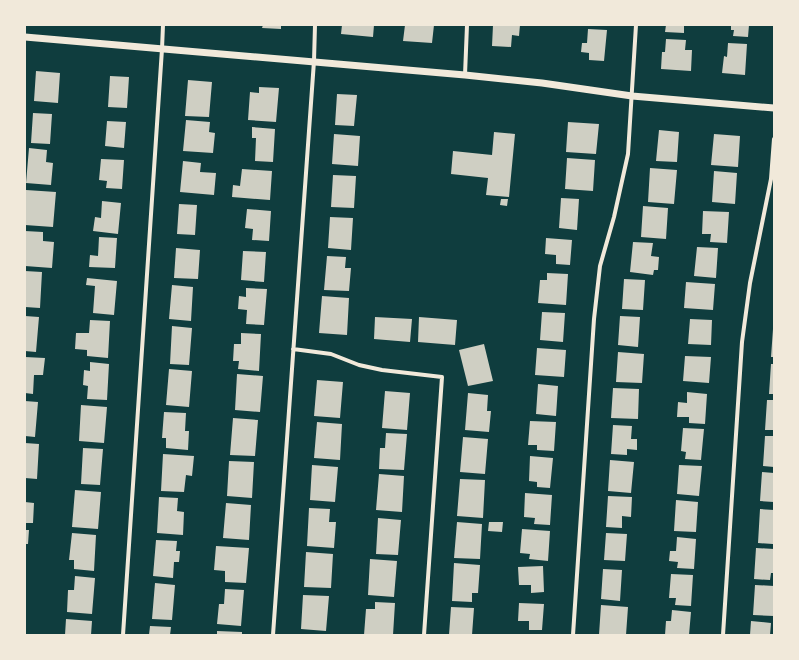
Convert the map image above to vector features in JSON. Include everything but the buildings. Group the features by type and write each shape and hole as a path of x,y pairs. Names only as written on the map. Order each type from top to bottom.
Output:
{"street":[{"path":"123,635 163,25"},
{"path":"273,635 314,61 315,25"},
{"path":"465,75 467,25"},
{"path":"572,635 594,319 600,266 614,217 628,154 636,25"},
{"path":"25,37 465,75 542,83 632,96 774,108"},
{"path":"723,635 742,342 750,283 771,179 774,139"},
{"path":"293,349 331,354 359,366 442,377 424,635"}]}
